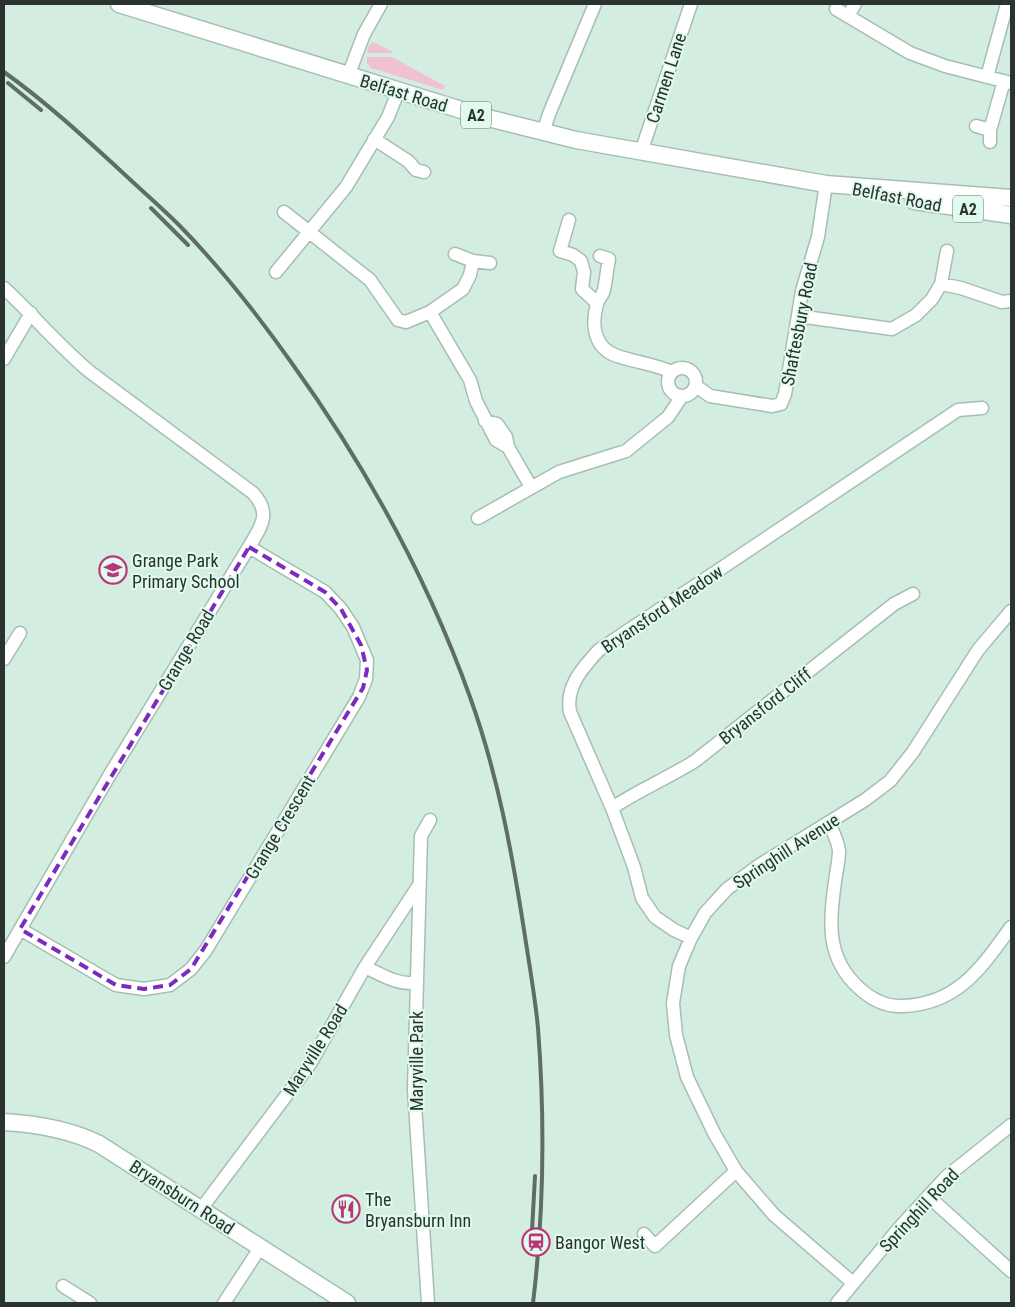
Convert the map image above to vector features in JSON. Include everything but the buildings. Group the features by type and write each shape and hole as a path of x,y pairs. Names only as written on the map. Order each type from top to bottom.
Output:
{"main road":[{"name":"Belfast Road","path":"119,4 398,92 543,133 926,203 1011,214"},
{"name":"Belfast Road","path":"834,185 1011,198"},
{"name":"Bryansburn Road","path":"4,1122 56,1128 89,1139 347,1303"}],"street":[{"path":"348,76 364,34 381,4"},
{"path":"543,133 549,114 595,4"},
{"name":"Carmen Lane","path":"642,152 691,4"},
{"path":"848,16 855,4"},
{"path":"987,77 1007,4"},
{"path":"836,9 910,53 945,66 1008,82 990,136 976,126"},
{"path":"276,272 346,187 388,117 398,92"},
{"path":"374,139 408,162 416,170 424,172"},
{"name":"Shaftesbury Road","path":"696,386 710,396 772,406 781,404 785,394 802,291 834,185"},
{"path":"284,212 370,280 398,320 406,322 430,312 463,289 470,275 473,260"},
{"path":"569,220 560,251 573,255 581,261 584,272 582,289 597,303"},
{"path":"798,316 892,329 916,316 932,299 941,284 947,251"},
{"path":"455,254 490,263"},
{"path":"600,256 609,259 603,292 597,303 594,331 600,344 606,351 624,358 659,366 672,372"},
{"path":"941,284 961,288 1002,302 1011,301"},
{"name":"Grange Road","path":"4,288 31,313 70,356 253,493 261,501 264,508 263,522 249,547 109,776 4,956"},
{"path":"430,312 470,380 476,401 496,440 508,447 531,487"},
{"path":"4,359 31,313"},
{"path":"688,369 694,376 696,386 689,394 677,395 670,388 668,380 672,372 688,369"},
{"path":"478,518 559,472 626,451 668,417 682,396"},
{"name":"Bryansford Meadow","path":"690,938 655,917 642,898 634,867 612,808 573,720 568,703 570,689 578,675 599,650 958,410 982,408"},
{"name":"Grange Crescent","path":"20,929 116,985 144,989 170,985 191,970 206,950 359,697 366,679 367,660 353,627 341,609 325,592 249,547"},
{"name":"Bryansford Cliff","path":"612,808 634,793 676,772 695,760 894,604 913,594"},
{"name":"Springhill Avenue","path":"853,1283 774,1215 736,1171 714,1132 687,1078 676,1035 673,1003 680,966 690,938 705,913 727,889 758,866 865,800 890,781 913,752 978,650 1011,611"},
{"path":"4,659 20,633"},
{"name":"Maryville Park","path":"428,1303 414,1089 421,836 430,820"},
{"path":"829,823 837,842 839,854 831,911 832,935 836,956 842,970 865,994 882,1003 893,1006 920,1005 947,995 960,987 982,967 1011,926"},
{"name":"Maryville Road","path":"201,1209 310,1064 365,967 419,885"},
{"path":"365,967 388,979 408,984 416,983"},
{"name":"Springhill Road","path":"837,1303 946,1177 1011,1125"},
{"path":"644,1234 655,1246 736,1171"},
{"path":"928,1196 1011,1270"},
{"path":"224,1303 260,1248"},
{"path":"64,1286 90,1303"}],"highlighted area":[{"path":"249,547 325,592 341,609 361,645 367,670 363,688 191,969 170,985 144,989 116,985 20,929"}],"shaded area":[{"path":"373,42 393,52 367,53 368,47"},
{"path":"367,57 392,57 445,86 443,90 371,68 367,63"}],"railway":[{"path":"4,72 65,120 179,225 238,291 318,401 369,482 414,565 453,652 480,725 503,812 534,992 542,1097 542,1166 537,1269 533,1303"},
{"path":"8,83 41,110"},
{"path":"151,208 188,245"},
{"path":"532,1231 535,1176"}],"place":[{"name":"Grange Park Primary School","path":"113,570"},
{"name":"The Bryansburn Inn","path":"346,1209"},
{"name":"Bangor West","path":"536,1242"}]}
